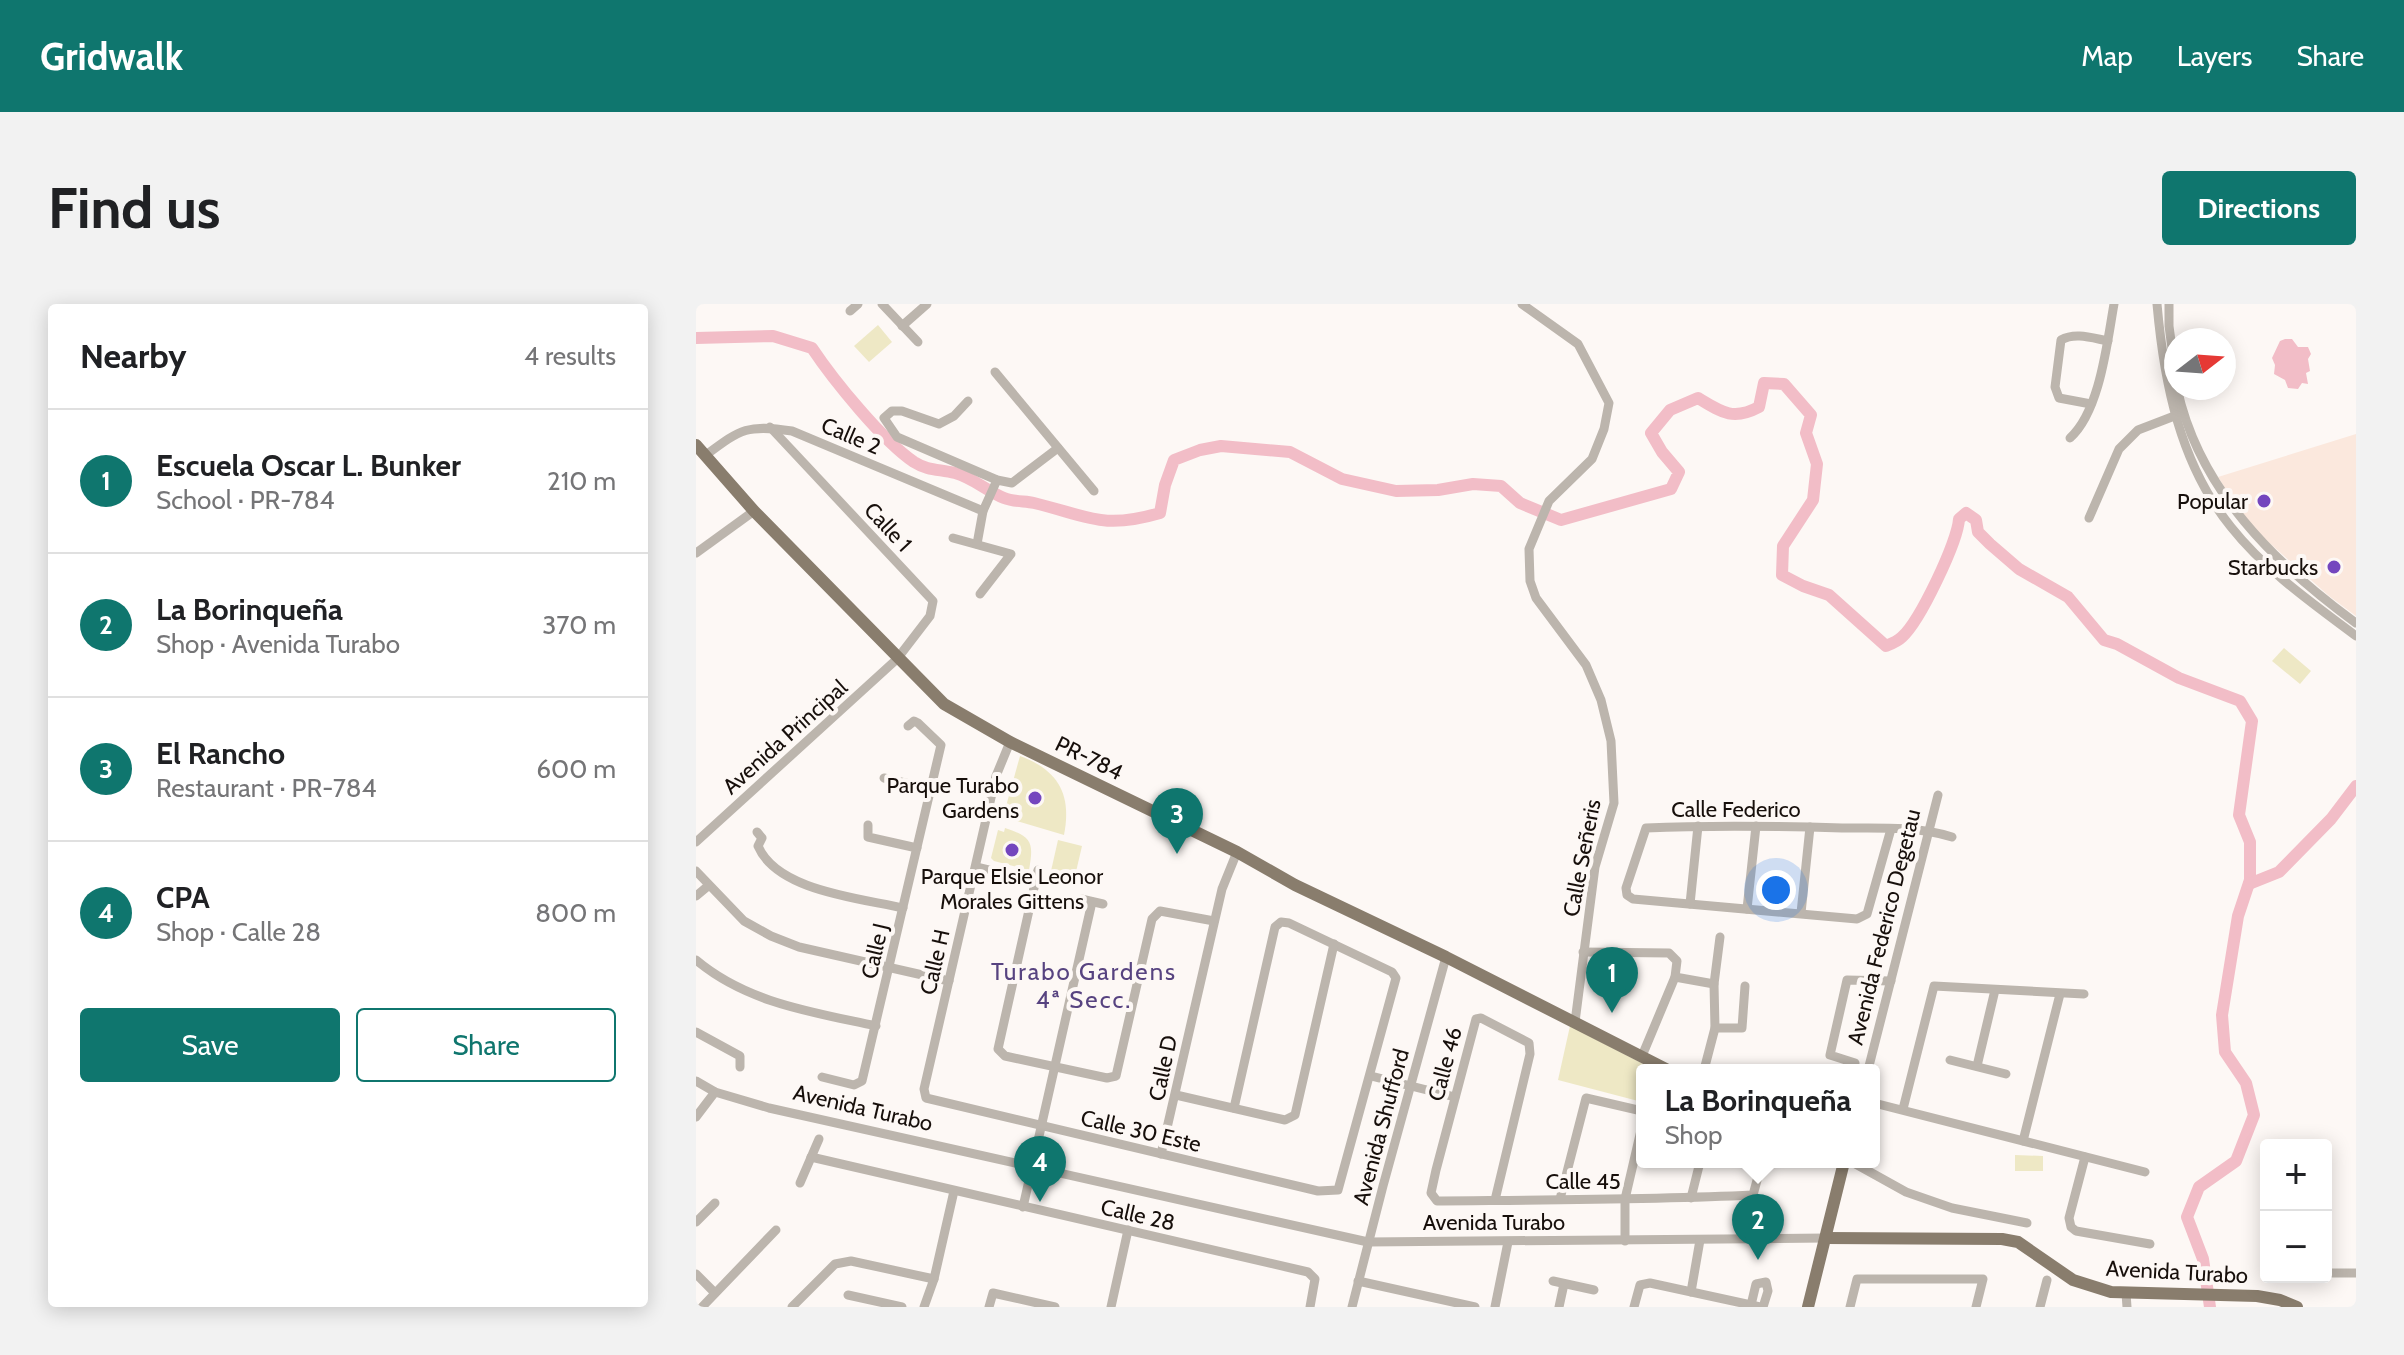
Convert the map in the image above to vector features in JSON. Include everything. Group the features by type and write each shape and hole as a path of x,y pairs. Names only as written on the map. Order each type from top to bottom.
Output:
{"main road":[{"name":"PR-784","path":"696,445 754,511 944,704 1010,742 1237,852 1295,885 1446,957 1657,1064"},
{"path":"1808,1307 1843,1168"},
{"name":"Avenida Turabo","path":"1826,1238 2002,1239 2018,1242 2073,1280 2111,1292 2257,1296 2297,1307"}],"street":[{"path":"882,304 918,342"},
{"path":"902,326 927,304"},
{"name":"Calle Señeris","path":"1522,304 1578,344 1609,403 1604,429 1592,459 1549,501 1529,549 1530,581 1536,598 1586,665 1601,700 1611,741 1614,803 1595,867 1575,1022"},
{"path":"2070,438 2080,429 2091,404 2108,341 2114,304"},
{"path":"2157,304 2162,362 2199,474 2232,528 2299,593 2356,636"},
{"path":"2169,304 2169,328"},
{"path":"2091,404 2059,398 2055,387 2061,340 2068,336 2081,336 2108,341"},
{"path":"995,372 1094,491"},
{"path":"2178,400 2179,414 2211,476 2249,529 2291,573 2356,623"},
{"path":"968,401 954,416 939,424 902,411 892,411 884,418 897,437 995,484 1012,483 1058,448"},
{"path":"2089,518 2119,449 2138,430 2179,414"},
{"name":"Calle 2","path":"706,455 741,429 770,427 792,431 983,511"},
{"name":"Calle 1","path":"770,427 933,601 930,616 897,659"},
{"path":"977,544 983,511 995,484"},
{"path":"696,553 754,511"},
{"path":"953,538 1011,554 980,594"},
{"name":"Avenida Principal","path":"696,842 897,659"},
{"name":"Calle J","path":"822,1077 854,1085 862,1081 876,1026 941,745 918,723 914,721 908,726"},
{"name":"Calle H","path":"926,1098 924,1089 996,776 1010,742"},
{"path":"884,778 930,789"},
{"name":"Avenida Federico Degetau","path":"1870,1064 1938,795"},
{"path":"868,825 868,837 917,848"},
{"path":"1690,904 1698,826"},
{"path":"1747,909 1756,826"},
{"name":"Calle Federico","path":"1891,829 1867,914 1857,919 1633,899 1627,895 1626,888 1646,828 1756,826 1810,827 1891,829 1931,830 1952,837"},
{"path":"1801,913 1810,827"},
{"path":"757,832 762,838 758,846 762,854 787,876 818,889 903,908"},
{"name":"Calle D","path":"1161,1154 1222,889 1237,852"},
{"path":"976,867 1035,881"},
{"path":"1038,870 998,1049 1005,1056 1107,1078 1116,1076 1152,919 1160,911 1214,921"},
{"path":"696,871 744,921 771,936 799,947 949,981"},
{"path":"696,896 708,886"},
{"path":"1023,1207 1098,903 1081,899"},
{"path":"1234,1108 1275,927 1281,922 1392,972 1396,978 1371,1076 1455,1097"},
{"path":"1706,1064 1715,1028 1714,984 1720,937"},
{"path":"1176,1095 1285,1120 1295,1115 1334,944"},
{"path":"1583,952 1669,953 1677,961 1675,977 1642,1056"},
{"name":"Avenida Shufford","path":"1352,1307 1446,957"},
{"path":"696,960 746,993 776,1004 876,1026"},
{"path":"1675,977 1714,984"},
{"path":"1855,1063 1830,1055 1847,980 1891,981"},
{"path":"1715,1028 1742,1028 1745,986"},
{"path":"1903,1109 1934,986 2084,994"},
{"path":"1977,1066 1995,990"},
{"path":"2023,1141 2060,994"},
{"name":"Calle 46","path":"1431,1193 1476,1019 1481,1018 1529,1043 1530,1054 1495,1200"},
{"path":"696,1032 740,1056 740,1067"},
{"path":"1950,1060 2006,1074"},
{"name":"Calle 30 Este","path":"926,1098 1318,1191 1338,1190 1371,1076"},
{"name":"Avenida Turabo","path":"696,1081 715,1092 769,1108 1368,1242 1826,1238"},
{"path":"696,1117 715,1092"},
{"path":"1560,1199 1586,1098 1636,1110"},
{"path":"1880,1104 2145,1172"},
{"path":"800,1183 819,1139"},
{"path":"1625,1241 1625,1199 1636,1152"},
{"name":"Calle 28","path":"811,1157 1308,1272 1315,1279 1310,1307"},
{"path":"2085,1157 2069,1218 2071,1227 2076,1231 2150,1244"},
{"path":"1691,1198 1698,1168"},
{"name":"Calle 45","path":"1431,1193 1437,1201 1753,1195 1760,1168"},
{"path":"1863,1168 1906,1192 1952,1208 2027,1223"},
{"path":"924,1307 934,1279 954,1191"},
{"path":"696,1222 715,1203"},
{"path":"702,1307 776,1230"},
{"path":"1111,1307 1128,1230"},
{"path":"1691,1292 1700,1240"},
{"path":"1495,1307 1508,1242"},
{"path":"792,1307 835,1264 851,1261 934,1279"},
{"path":"2332,1273 2356,1273"},
{"path":"696,1274 715,1293"},
{"path":"1850,1307 1857,1279 1924,1278 1983,1279 1976,1307"},
{"path":"2040,1307 2047,1280"},
{"path":"1358,1281 1475,1307"},
{"path":"1553,1281 1594,1290"},
{"path":"1634,1307 1640,1285 1650,1283 1758,1306"},
{"path":"1559,1307 1564,1284"},
{"path":"989,1307 993,1293 1055,1307"},
{"path":"2126,1293 2127,1307"},
{"path":"848,1295 902,1307"}],"shaded area":[{"path":"878,325 892,342 869,362 854,346"},
{"path":"2292,339 2298,347 2308,347 2311,354 2308,359 2310,371 2306,373 2308,384 2302,383 2298,389 2288,388 2285,380 2274,374 2272,358 2280,341"},
{"path":"2356,434 2356,616 2246,522 2218,477"},
{"path":"2284,648 2311,671 2300,684 2272,661"},
{"name":"Parque Turabo Gardens","path":"1020,756 1044,768 1059,785 1066,807 1064,835 1003,817"},
{"name":"Parque Elsie Leonor Morales Gittens","path":"1005,828 1021,834 1029,842 1029,870 991,858 998,830 1004,832"},
{"path":"1058,840 1082,846 1075,876 1051,871"},
{"path":"1570,1026 1643,1064 1636,1064 1636,1100 1558,1080"},
{"path":"2015,1155 2043,1156 2043,1171 2015,1171"}],"waterway":[{"path":"696,338 773,336 812,348 860,410 888,440 919,465 962,475 1008,499 1109,521 1160,513 1174,460 1221,446 1290,452 1342,479 1396,491 1438,490 1473,484 1501,486 1520,503 1561,520 1671,489 1679,472 1651,433 1670,410 1698,398 1721,411 1742,413 1759,407 1764,383 1784,384 1811,415 1806,433 1817,464 1813,500 1783,546 1782,575 1829,595 1886,646 1902,637 1918,615 1945,562 1959,519 1966,513 1976,520 1978,532 2019,569 2068,597 2104,640 2179,678 2240,701 2252,721 2239,815 2250,842 2250,880 2238,916 2222,1015 2225,1052 2246,1083 2254,1115 2236,1161 2199,1187 2187,1217 2203,1259 2210,1307"},
{"path":"2249,884 2279,872 2331,819 2356,786"}],"place":[{"name":"Popular","path":"2264,501"},
{"name":"Starbucks","path":"2334,567"},
{"name":"Parque Turabo Gardens","path":"1035,798"},
{"name":"Parque Elsie Leonor Morales Gittens","path":"1012,850"},
{"name":"El Rancho","path":"1177,854"},
{"name":"Escuela Oscar L. Bunker","path":"1612,1013"},
{"name":"CPA","path":"1040,1202"},
{"name":"La Borinqueña","path":"1758,1260"}],"district":[{"name":"Turabo Gardens 4ª Secc.","path":"1084,985"}]}
